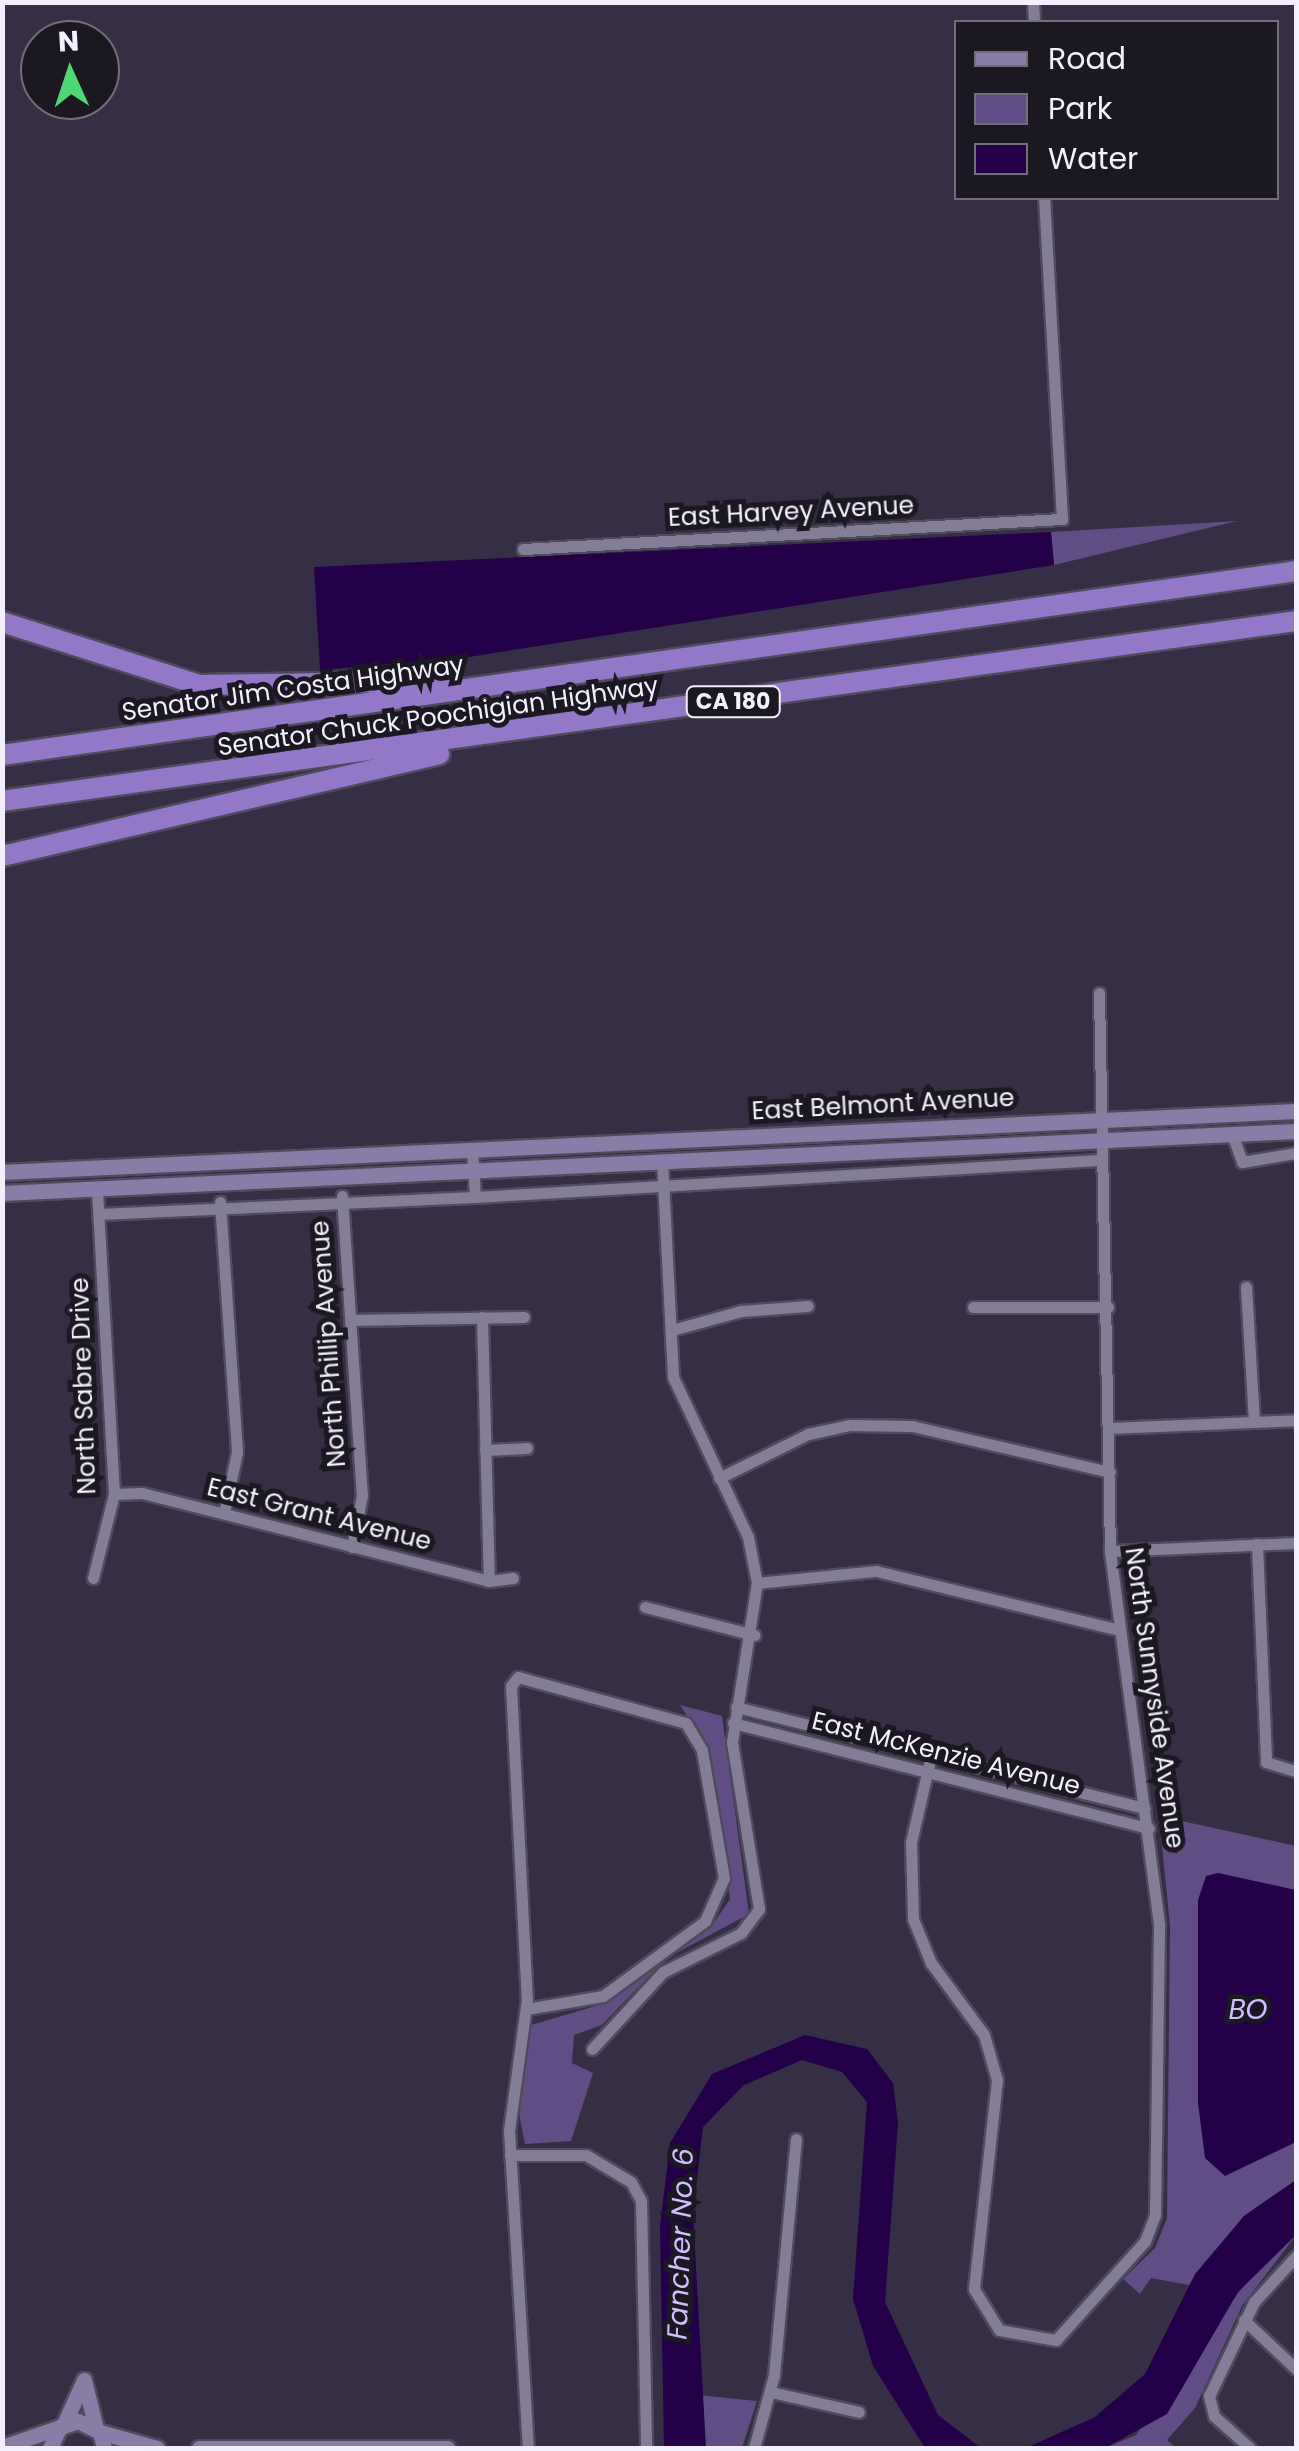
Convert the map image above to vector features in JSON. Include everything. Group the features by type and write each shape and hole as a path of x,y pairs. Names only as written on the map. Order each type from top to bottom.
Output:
{"highway":[{"name":"Senator Chuck Poochigian Highway","path":"591,672 1296,571"},
{"name":"Senator Chuck Poochigian Highway","path":"2,802 1296,621"},
{"path":"2,622 145,674 236,689 591,672"},
{"name":"Senator Jim Costa Highway","path":"2,755 591,672"},
{"path":"2,856 601,720"}],"street":[{"name":"East Harvey Avenue","path":"523,550 1062,519 1044,200"},
{"name":"North Sunnyside Avenue","path":"927,1773 911,1842 913,1919 993,2056 998,2104 974,2290 999,2330 1040,2342 1066,2334 1153,2229 1160,1962 1149,1828 1118,1630 1110,1551 1108,1307 1097,1120 1099,993"},
{"name":"East Belmont Avenue","path":"2,1172 1296,1111"},
{"name":"East Belmont Avenue","path":"2,1193 1296,1131"},
{"path":"1232,1134 1242,1162 1296,1153"},
{"path":"472,1150 476,1197"},
{"path":"592,2049 646,1986 758,1916 733,1723 754,1635 757,1583 748,1538 676,1392 662,1160"},
{"path":"99,1214 220,1202 342,1196 476,1197 663,1182 1099,1160"},
{"name":"North Sabre Drive","path":"92,1578 114,1494 97,1189"},
{"name":"North Phillip Avenue","path":"342,1196 362,1494 352,1547"},
{"path":"220,1202 237,1452 224,1514"},
{"path":"1246,1287 1254,1422"},
{"path":"672,1330 741,1311 808,1306"},
{"path":"973,1307 1108,1307"},
{"path":"350,1320 524,1316"},
{"path":"482,1317 488,1581"},
{"path":"1109,1428 1296,1420"},
{"path":"719,1478 808,1434 850,1425 912,1426 1110,1472"},
{"path":"485,1450 527,1448"},
{"name":"East Grant Avenue","path":"114,1494 224,1514 488,1581 514,1578"},
{"path":"1110,1551 1296,1543"},
{"path":"1257,1544 1266,1762 1296,1771"},
{"path":"757,1583 876,1571 1118,1630"},
{"path":"645,1606 754,1635"},
{"path":"526,2009 603,1996 705,1921 724,1878 702,1750 686,1723 518,1677 511,1686 526,2009 510,2155 528,2448"},
{"name":"East McKenzie Avenue","path":"736,1706 1145,1808"},
{"name":"East McKenzie Avenue","path":"733,1723 1149,1828"},
{"path":"927,1773 932,1756"},
{"path":"754,2448 771,2392 796,2139"},
{"path":"510,2155 586,2155 631,2182 641,2200 646,2448"},
{"path":"1250,2448 1207,2406 1244,2320 1296,2256"},
{"path":"1244,2320 1296,2369"},
{"path":"50,2448 84,2380 100,2437"},
{"path":"771,2392 859,2412"},
{"path":"2,2447 62,2425 157,2448"},
{"path":"198,2448 447,2448"}],"green space":[{"path":"1237,521 1054,565 1051,532"},
{"path":"680,1705 722,1716 749,1914 665,1959 602,2025 574,2035 572,2063 593,2073 571,2141 525,2144 518,2109 531,2025 606,2003 681,1941 713,1924 730,1899 709,1750"},
{"path":"1159,1816 1296,1846 1296,2180 1244,2216 1189,2285 1151,2278 1140,2294 1123,2279 1155,2248 1167,2218 1170,1926"},
{"path":"1296,2235 1242,2306 1195,2408 1167,2440 1176,2448 1105,2448 1136,2435 1255,2270"},
{"path":"698,2395 757,2401 742,2448 706,2448"}],"water":[{"path":"1051,532 1054,565 469,657 320,670 314,567"},
{"name":"BO","path":"1218,1873 1296,1890 1296,2142 1225,2176 1205,2158 1198,2103 1198,1900 1206,1876"},
{"name":"Fancher No. 6","path":"805,2035 867,2049 893,2083 898,2123 885,2302 938,2415 981,2448 925,2448 873,2366 853,2299 867,2102 842,2072 802,2060 744,2085 703,2127 693,2213 706,2448 664,2448 660,2226 670,2143 712,2074"},
{"path":"1296,2180 1296,2235 1238,2292 1167,2414 1105,2448 1026,2448 1095,2417 1145,2374 1195,2274 1244,2216"}]}
